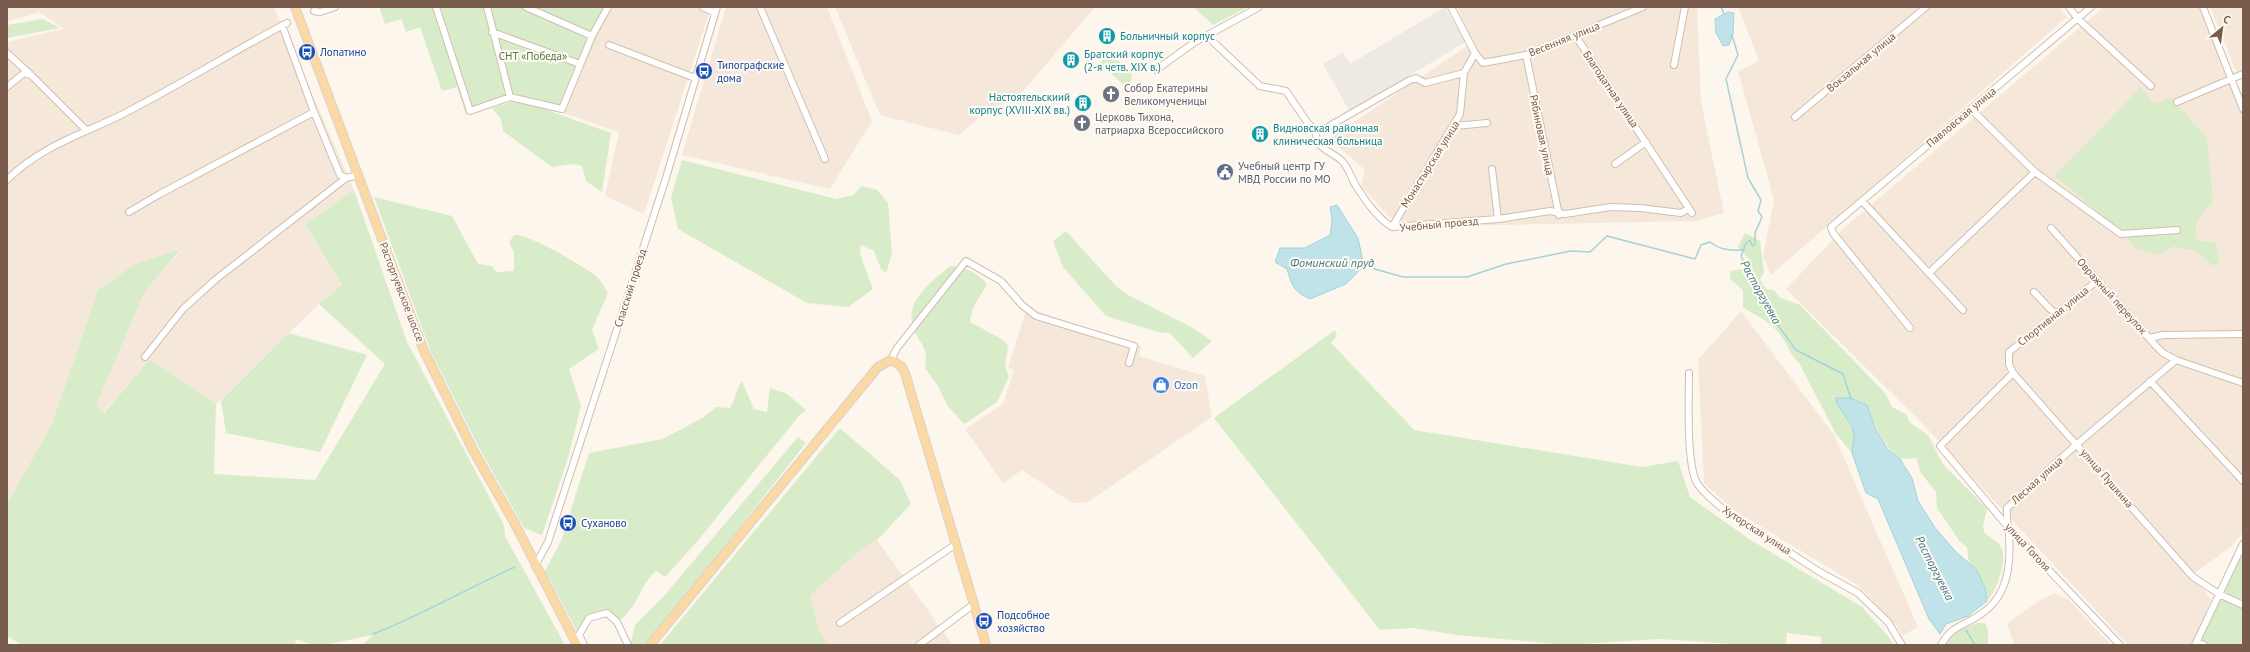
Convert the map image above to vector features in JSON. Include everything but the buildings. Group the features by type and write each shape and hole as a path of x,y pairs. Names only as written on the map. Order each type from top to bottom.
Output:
{"main road":[{"name":"Расторгуевское шоссе","path":"294,7 359,175 424,351 473,450 577,645"},
{"path":"650,645 869,378 883,362 891,360 901,366 905,373 986,645"}],"street":[{"path":"314,11 320,12 335,7"},
{"path":"436,7 470,111 510,97 562,108 592,36 608,7"},
{"path":"487,7 492,32 510,97"},
{"path":"526,7 592,36"},
{"path":"702,7 716,10"},
{"path":"760,7 825,159"},
{"path":"1156,70 1195,42 1260,7"},
{"path":"1451,7 1475,53"},
{"name":"Весенняя улица","path":"1475,53 1483,63 1526,55 1575,35 1629,10 1643,7"},
{"path":"1674,65 1685,7"},
{"name":"Вокзальная улица","path":"1795,117 1926,7"},
{"path":"2069,7 2077,18 2151,86"},
{"name":"Павловская улица","path":"1910,328 1833,233 1832,227 2091,7"},
{"path":"2203,7 2243,109"},
{"name":"Спасский проезд","path":"535,566 548,542 651,223 716,10"},
{"path":"7,180 24,165 46,151 154,97 285,24 314,112 340,175 346,178"},
{"path":"492,32 580,64"},
{"name":"Благодатная улица","path":"1575,35 1690,211"},
{"name":"Учебный проезд","path":"1207,36 1260,86 1286,91 1307,122 1316,131 1316,138 1319,146 1342,161 1355,185 1384,222 1392,228 1498,219 1550,211 1559,214 1611,207 1640,208 1681,213 1690,211"},
{"path":"609,45 695,78"},
{"path":"7,53 87,131"},
{"name":"Монастырская улица","path":"1392,228 1403,206 1412,195 1455,126 1460,114 1464,73 1475,53"},
{"name":"Рябиновая улица","path":"1526,55 1559,214"},
{"path":"7,87 24,73 31,75"},
{"path":"1316,131 1324,129 1410,80 1416,78 1425,83 1464,73"},
{"path":"2177,102 2243,74"},
{"path":"1971,109 2035,172 2121,234 2176,230"},
{"path":"129,212 314,112"},
{"path":"1455,126 1487,122"},
{"path":"1615,164 1646,142"},
{"path":"1492,170 1498,219"},
{"path":"1928,273 2035,172"},
{"path":"145,356 183,308 209,285 346,178 359,175"},
{"path":"1862,201 1963,310"},
{"name":"Овражный переулок","path":"2051,228 2149,338 2164,353 2177,360"},
{"path":"891,360 897,348 966,262 1000,280 1022,305 1036,316 1134,346 1129,363"},
{"name":"Спортивная улица","path":"2013,374 2009,364 2009,352 2098,280"},
{"path":"2034,292 2055,314"},
{"path":"2149,338 2163,335 2243,334"},
{"path":"2177,360 2243,383"},
{"name":"Лесная улица","path":"1941,645 1953,628 1980,615 2000,596 2006,581 2009,560 2008,527 2006,516 2007,508 2077,444 2150,381 2177,360"},
{"name":"Хуторская улица","path":"1689,373 1691,467 1697,482 1705,494 1723,509 1866,600 1888,622 1902,645"},
{"name":"улица Пушкина","path":"2013,374 2077,444 2193,577 2219,594 2243,605"},
{"name":"улица Гоголя","path":"2013,374 1940,446 2008,527 2120,645"},
{"path":"2150,381 2243,481"},
{"path":"840,623 956,544"},
{"path":"2204,645 2196,643 2243,544"},
{"path":"919,645 974,604"},
{"path":"584,645 579,635 589,618 607,613 617,622 628,645"}],"shaded area":[{"path":"7,7 274,7 354,190 305,224 342,286 319,304 216,404 150,359 103,413 96,406 144,293 181,250 98,290 52,424 7,504 7,42 64,29 39,12 7,22"},
{"path":"611,7 711,7 644,214 605,196 619,132 563,113"},
{"path":"726,7 827,7 872,121 830,189 682,155"},
{"path":"835,7 1095,7 1020,95 988,110 959,135 880,115"},
{"path":"1445,7 1465,42 1350,112 1323,64 1343,52 1350,64"},
{"path":"1457,7 1697,7 1701,102 1724,213 1695,221 1399,227 1361,186 1365,170 1329,139 1473,42"},
{"path":"1738,7 2059,7 2067,17 1771,275 1763,256 1774,200 1738,71 1759,61"},
{"path":"2104,7 2200,7 2243,116 2243,532 2232,546 2192,575 2211,599 2193,645 2128,645 1921,422 1786,289 1844,228"},
{"path":"2210,7 2243,7 2243,71 2237,73"},
{"path":"1027,308 1141,346 1139,356 1205,376 1212,417 1088,502 1072,503 1022,470 1003,483 965,429 1003,404 1014,370 1008,367"},
{"path":"1741,311 1834,435 1918,627 1902,636 1896,625 1859,586 1732,509 1704,483 1698,360"},
{"path":"877,540 953,645 829,645 820,632 810,596 859,551"},
{"path":"2054,593 2068,599 2111,645 2014,644 2007,624 2037,602"}],"green space":[{"name":"СНТ «Победа»","path":"379,7 611,7 563,113 539,107 611,133 602,192 586,181 582,166 571,164 552,167 503,131 501,119 492,108 513,101 509,100 466,115 457,87 442,91 420,27 406,32 401,19 385,24"},
{"path":"1193,7 1248,7 1213,25"},
{"path":"43,19 60,28 7,38 7,25"},
{"path":"1107,52 1110,52 1132,75 1131,83 1123,84 1100,64"},
{"path":"2141,87 2154,104 2170,97 2207,138 2213,201 2199,218 2196,233 2197,240 2216,243 2219,262 2214,266 2192,249 2185,250 2175,246 2159,255 2134,248 2125,234 2055,176"},
{"path":"682,160 836,199 853,195 862,186 877,190 888,203 892,254 886,273 881,269 874,251 861,245 860,254 873,289 848,307 807,303 678,229 671,198"},
{"path":"354,190 407,342 504,525 505,536 565,645 362,645 373,635 324,644 306,643 297,639 294,645 22,645 7,636 7,504 52,424 98,290 134,265 181,249 144,293 96,406 104,413 150,359 216,404 214,474 315,480 385,364 319,304 342,285 305,224"},
{"path":"374,197 452,216 478,264 492,266 496,272 514,271 514,252 509,242 514,235 521,236 543,244 589,271 600,280 608,293 592,330 599,349 569,369 581,405 569,455 542,535 524,528 478,446 431,352"},
{"path":"1066,231 1116,286 1128,295 1193,328 1212,341 1193,358 1170,333 1158,332 1106,316 1063,267 1053,241"},
{"path":"1745,233 1760,241 1764,272 1760,279 1766,289 1774,290 1779,297 1800,305 1885,393 1892,407 1907,415 1909,422 1928,435 1942,463 1987,509 1983,525 1984,532 1999,544 2002,549 2003,561 1997,584 1987,601 1982,580 1977,571 1969,563 1967,547 1960,542 1937,508 1936,492 1921,473 1916,458 1900,459 1894,453 1880,435 1867,405 1837,398 1837,402 1842,412 1853,428 1854,439 1852,453 1836,434 1799,363 1783,339 1773,327 1743,307 1743,290 1730,279 1730,271 1753,267 1749,259 1738,247"},
{"path":"950,266 966,269 987,284 972,311 970,322 1000,338 1008,345 1005,367 1009,377 997,402 964,424 947,405 938,386 925,368 926,353 912,323 914,304 920,295 926,287"},
{"path":"1335,330 1337,336 1331,343 1414,430 1642,467 1678,461 1690,497 1749,539 1862,607 1894,645 1821,645 1821,637 1787,633 1786,645 1748,645 1659,639 1567,645 1457,635 1413,628 1380,630 1214,418"},
{"path":"289,333 367,355 320,452 226,433 221,400"},
{"path":"742,381 754,409 767,412 770,388 787,394 806,410 798,417 700,538 665,577 656,571 646,583 630,610 617,622 607,613 589,618 579,635 545,571 561,541 589,453 663,439 704,417 716,407 730,408"},
{"path":"840,428 900,480 911,504 877,540 859,551 810,596 820,632 829,645 660,645"},
{"path":"798,437 806,443 647,645 630,645 635,625 664,596"},
{"path":"2243,548 2243,645 2199,645"},
{"path":"1977,623 1985,623 1988,630 1988,645 1944,645 1950,634"}],"water":[{"path":"1728,12 1734,13 1733,34 1729,45 1723,46 1716,33 1715,19"},
{"name":"Фоминский пруд","path":"1337,205 1358,238 1364,266 1346,284 1310,299 1294,287 1287,269 1275,262 1280,248 1305,248 1330,235 1332,221 1330,207"},
{"path":"1836,398 1850,398 1867,405 1875,428 1887,448 1900,459 1912,478 1918,501 1936,529 1957,553 1977,570 1985,588 1987,601 1968,616 1946,624 1940,634 1929,619 1878,499 1866,493 1852,453 1854,436 1852,426 1837,404"}],"waterway":[{"name":"Расторгуевка","path":"1721,7 1724,14"},
{"name":"Расторгуевка","path":"1732,35 1738,55 1726,79 1748,178 1761,200 1758,211 1762,217 1755,233 1755,244 1752,246 1750,240 1746,243 1741,256 1772,317 1796,350 1843,374 1851,399"},
{"path":"1364,266 1403,277 1467,277 1506,264 1571,251 1590,252 1607,236 1695,259 1701,245 1710,242 1717,247 1744,250"},
{"path":"373,634 391,627 515,567"},
{"name":"Расторгуевка","path":"1966,630 1975,645"}],"place":[{"name":"Больничный корпус","path":"1107,36"},
{"name":"Лопатино","path":"307,52"},
{"name":"Братский корпус (2-я четв. XIX в.)","path":"1071,60"},
{"name":"Типографские дома","path":"704,71"},
{"name":"Собор Екатерины Великомученицы","path":"1111,94"},
{"name":"Настоятельскиий корпус (XVIII-XIX вв.)","path":"1083,103"},
{"name":"Церковь Тихона, патриарха Всероссийского","path":"1082,123"},
{"name":"Видновская районная клиническая больница","path":"1260,134"},
{"name":"Учебный центр ГУ МВД России по МО","path":"1225,172"},
{"name":"Ozon","path":"1161,385"},
{"name":"Суханово","path":"568,523"},
{"name":"Подсобное хозяйство","path":"984,621"}]}
